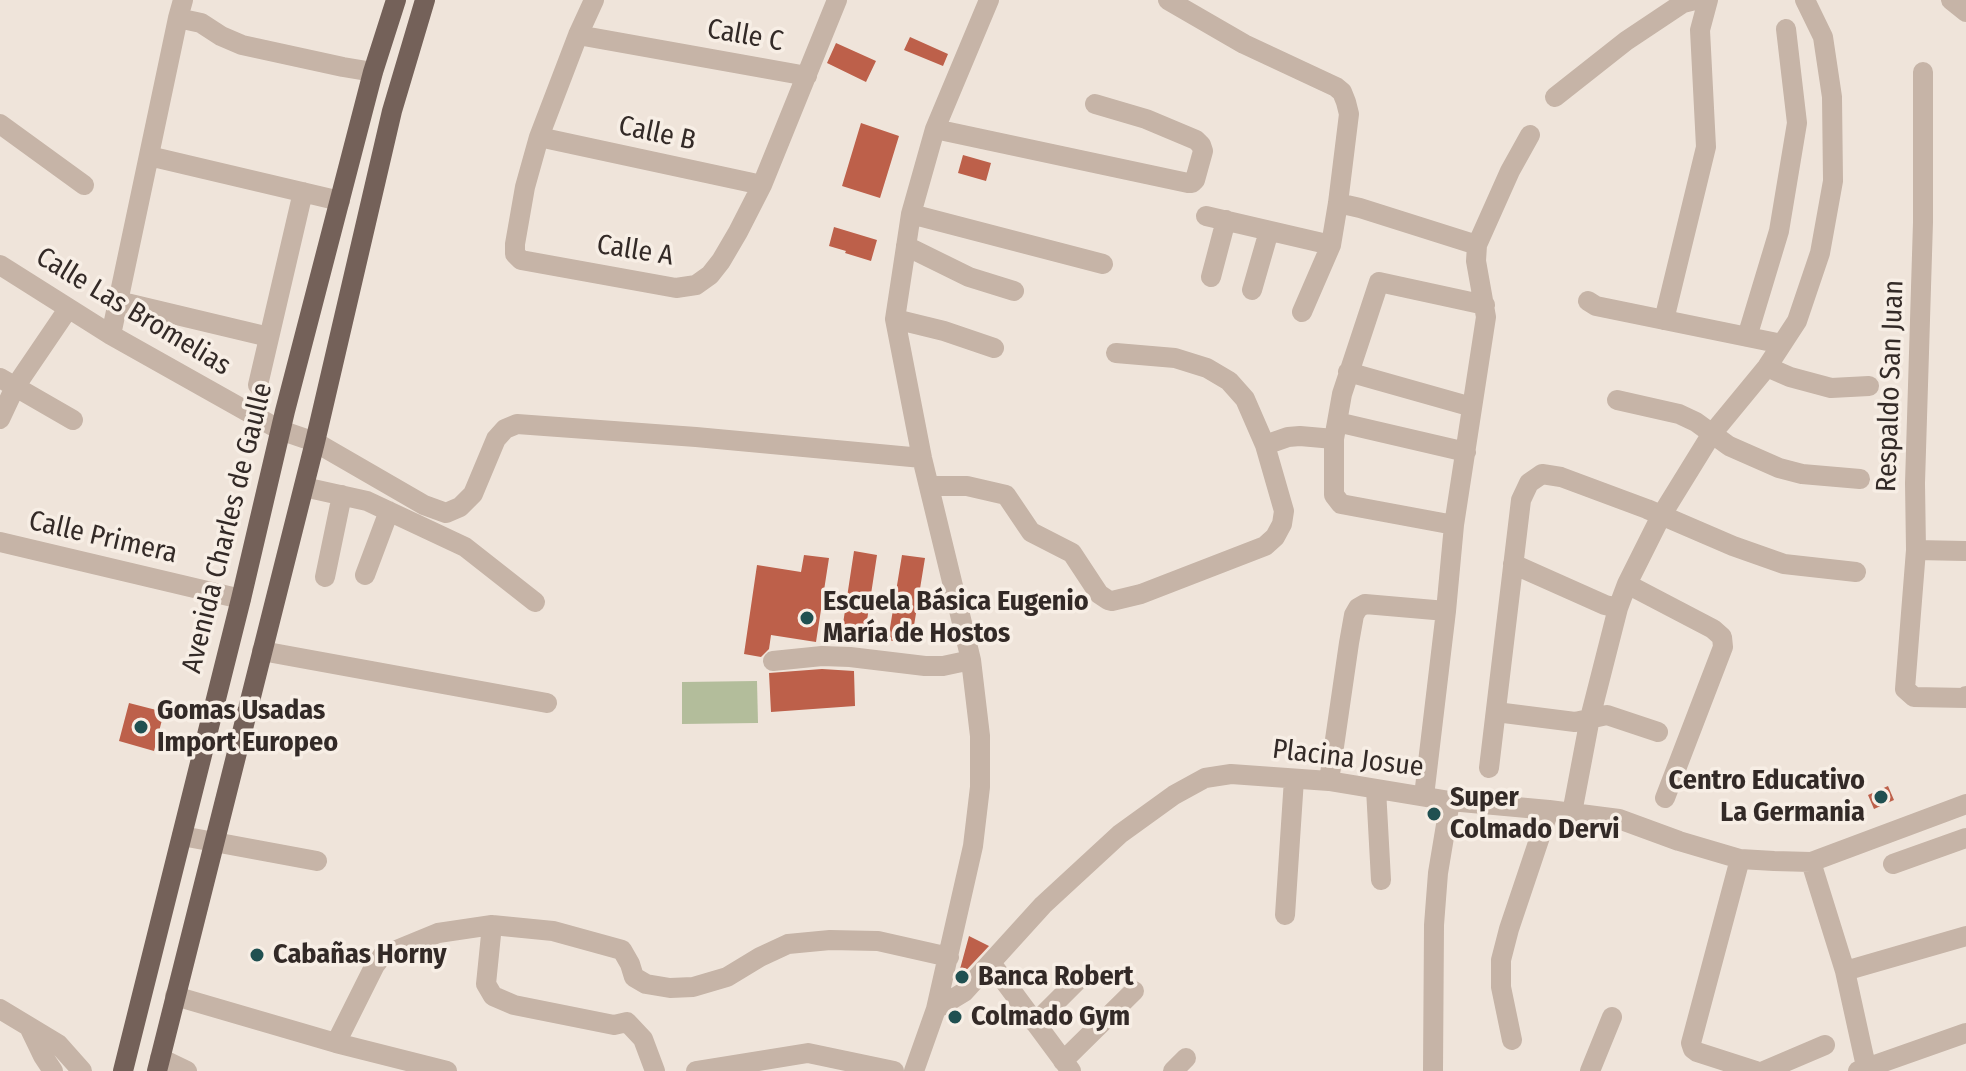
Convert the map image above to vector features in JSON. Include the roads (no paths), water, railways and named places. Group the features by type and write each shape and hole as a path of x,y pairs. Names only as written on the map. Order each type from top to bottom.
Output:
{"main road":[{"name":"Avenida Charles de Gaulle","path":"123,1071 280,430 373,72 396,0"},
{"path":"159,1064 304,487 392,111 425,0"}],"street":[{"name":"Calle A","path":"594,0 539,137 525,187 515,254 521,260 676,288 696,285 710,275 721,261 762,185 837,0"},
{"path":"914,1071 936,1009 973,846 980,787 980,736 971,660 922,458 895,319 911,214 935,129 989,0"},
{"path":"1168,0 1244,44 1342,92 1349,114 1331,245 1302,312"},
{"path":"1555,97 1626,41 1683,3 1695,0"},
{"path":"1664,320 1706,147 1700,30 1708,0"},
{"path":"1572,813 1590,718 1627,584 1661,516 1711,435 1767,367 1797,321 1820,253 1833,181 1832,97 1823,37 1805,0"},
{"path":"1951,0 1966,12"},
{"path":"111,335 181,9 221,36 242,45 373,72"},
{"path":"1747,337 1779,231 1797,123 1786,29"},
{"name":"Calle C","path":"578,35 807,76"},
{"name":"Respaldo San Juan","path":"1923,72 1916,550 1905,689 1914,697 1966,697"},
{"path":"935,129 1188,183 1195,180 1203,151 1196,140 1146,119 1095,104"},
{"path":"0,124 84,185"},
{"path":"1424,796 1454,525 1486,317 1476,261 1477,245 1530,135"},
{"name":"Calle B","path":"539,137 762,185"},
{"path":"149,156 340,201"},
{"path":"258,385 303,192"},
{"path":"1338,203 1477,245"},
{"path":"911,214 1103,264"},
{"path":"1211,277 1216,218 1331,245"},
{"path":"1252,290 1269,231"},
{"path":"906,246 969,277 1014,291"},
{"name":"Calle Las Bromelias","path":"0,265 111,335 280,430 315,442 424,505 446,513 460,507 473,494 496,439 505,429 517,424 922,458"},
{"path":"1454,525 1341,504 1334,495 1335,430 1348,372 1379,282 1485,305"},
{"path":"118,301 269,337"},
{"path":"1588,301 1596,306 1782,344"},
{"path":"0,419 7,382 68,309"},
{"path":"895,319 994,348"},
{"path":"930,486 967,486 1006,495 1031,532 1072,553 1099,594 1112,601 1141,594 1265,546 1275,537 1284,511 1265,445 1245,399 1229,381 1207,368 1175,358 1116,353"},
{"path":"1767,367 1831,388 1869,386"},
{"path":"1348,372 1472,407"},
{"path":"7,382 73,420"},
{"path":"1617,400 1679,414 1696,422 1729,446 1779,468 1802,474 1860,479"},
{"path":"1265,445 1288,437 1335,430 1466,452"},
{"path":"1489,768 1521,500 1529,483 1542,474 1561,477 1784,564 1856,572"},
{"path":"304,487 367,501 465,547 535,602"},
{"path":"325,577 342,495"},
{"path":"365,575 389,511"},
{"name":"Calle Primera","path":"0,542 241,599"},
{"path":"1916,550 1966,551"},
{"path":"1513,564 1618,608"},
{"path":"1627,584 1713,629 1722,637 1723,647 1665,798"},
{"path":"1329,781 1349,643 1358,608 1365,604 1446,611"},
{"path":"262,651 547,703"},
{"path":"773,661 822,656 943,666 971,660"},
{"path":"1496,712 1575,722 1607,715 1658,732"},
{"name":"Placina Josue","path":"936,1009 964,992 1043,905 1120,834 1174,795 1205,778 1231,774 1329,781 1450,801 1619,819 1740,859 1811,862 1966,804"},
{"path":"1285,915 1294,779"},
{"path":"1376,789 1381,880"},
{"path":"1433,1071 1435,912 1450,801"},
{"path":"1512,1040 1501,987 1501,960 1549,810"},
{"path":"182,836 317,861"},
{"path":"1893,864 1966,838"},
{"path":"1740,859 1691,1043 1697,1052 1756,1071"},
{"path":"1811,862 1845,971 1864,1070 1966,1033"},
{"path":"336,1043 382,956 438,933 492,925 553,931 622,950 634,977 646,984 670,988 693,987 727,977 788,944 830,940 878,941 949,957"},
{"path":"492,925 486,984 493,996 514,1005 614,1025 627,1022 643,1039 655,1071"},
{"path":"1845,971 1966,936"},
{"path":"991,963 1067,1066 1134,991"},
{"path":"1035,1023 1076,982"},
{"path":"175,996 336,1043 447,1071"},
{"path":"0,1009 58,1044 82,1071"},
{"path":"1590,1071 1612,1017"},
{"path":"30,1029 53,1071"},
{"path":"1764,1071 1825,1045"},
{"path":"696,1071 808,1053 894,1071"},
{"path":"159,1064 187,1071"}],"place":[{"name":"Escuela Básica Eugenio María de Hostos","path":"807,618"},
{"name":"Gomas Usadas Import Europeo","path":"141,727"},
{"name":"Centro Educativo La Germania","path":"1881,797"},
{"name":"Super Colmado Dervi","path":"1434,814"},
{"name":"Cabañas Horny","path":"257,955"},
{"name":"Banca Robert","path":"962,977"},
{"name":"Colmado Gym","path":"955,1017"}]}
